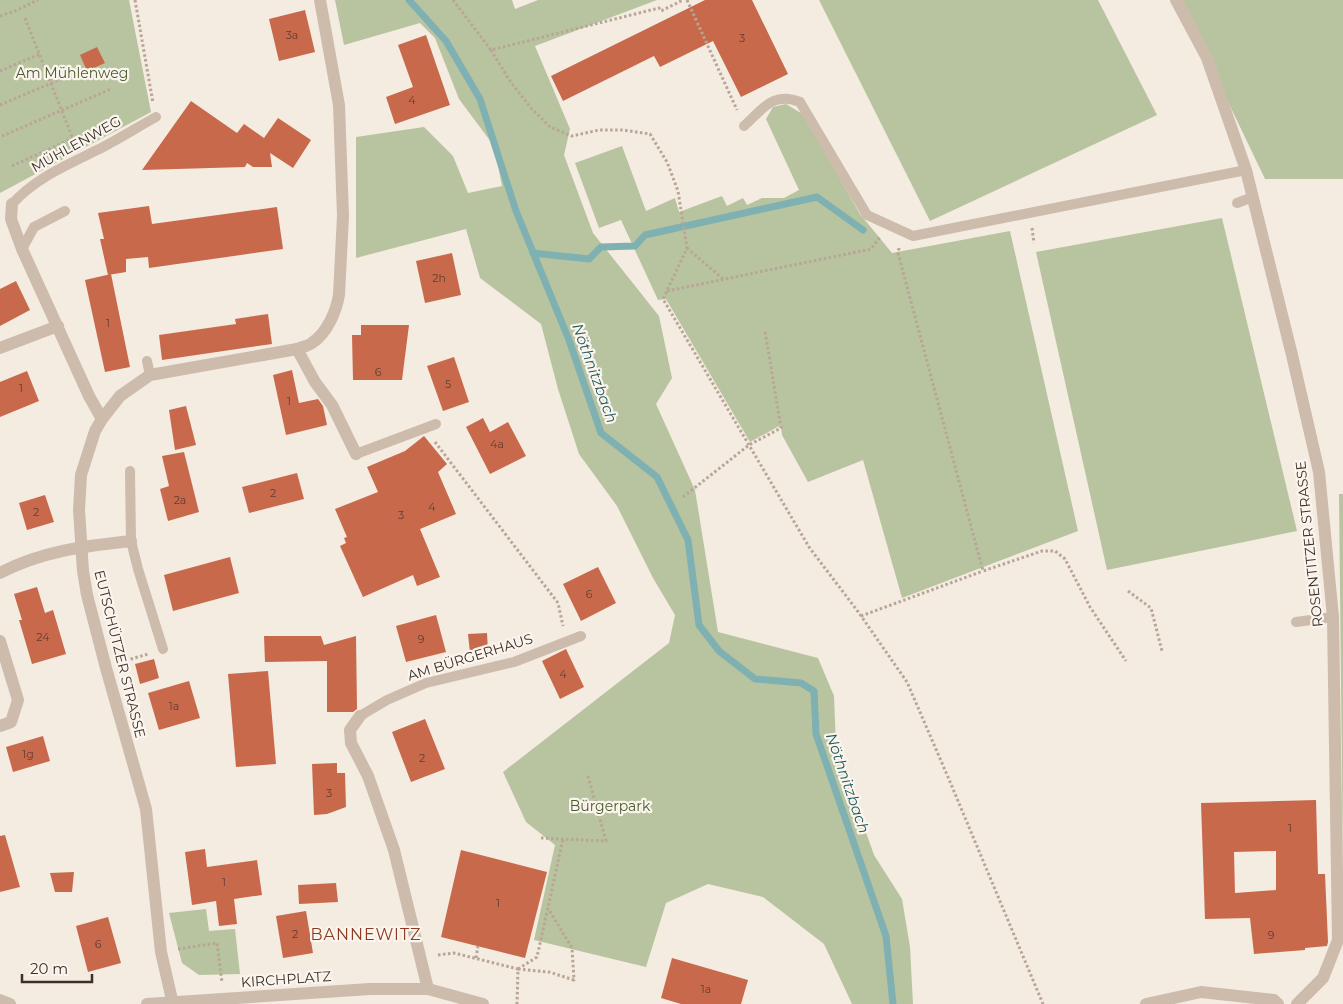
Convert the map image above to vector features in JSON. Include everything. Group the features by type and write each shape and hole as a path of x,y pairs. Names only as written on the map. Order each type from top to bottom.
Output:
{"street":[{"name":"EUTSCHÜTZER STRASSE","path":"173,1003 162,952 146,809 106,668 90,604 80,547 79,510 82,475 95,431 102,419 120,396 150,375 297,349 312,343 330,322 339,295 343,216 340,104 320,0"},
{"name":"ROSENTITZER STRASSE","path":"1176,0 1207,58 1246,170 1319,472 1332,617 1340,939 1323,978 1297,1004"},
{"name":"MÜHLENWEG","path":"12,204 10,211 11,220 22,249 89,396 102,419"},
{"path":"0,348 58,326"},
{"path":"297,349 315,382 332,405 356,454"},
{"path":"0,573 21,562 80,547 131,541"},
{"path":"0,642 18,700 11,722 0,726"},
{"name":"AM BÜRGERHAUS","path":"360,716 350,730 351,743 368,776 394,850 428,989"},
{"name":"KIRCHPLATZ","path":"147,1004 370,989 428,989 483,1004"},
{"path":"1146,1004 1177,1001 1201,992 1274,1000 1278,1004"},
{"path":"0,1000 10,1004"}],"lane":[{"path":"744,126 776,98 790,98 800,102 867,215 913,236 1246,170"},
{"name":"MÜHLENWEG","path":"12,204 21,194 44,177 156,117"},
{"path":"1237,203 1253,197"},
{"path":"22,249 34,227 64,211"},
{"path":"147,361 150,375"},
{"path":"356,454 436,424"},
{"path":"130,471 131,541 163,649"},
{"path":"1296,622 1332,617"},
{"name":"AM BÜRGERHAUS","path":"360,716 387,700 426,683 514,662 581,636"}],"path":[{"path":"0,16 38,0"},
{"path":"135,0 156,117"},
{"path":"453,0 491,50 520,94 550,128 572,136 598,130 623,130 650,134 666,162 678,191 687,248 663,299 809,547 861,616 907,682 1043,1004"},
{"path":"491,50 659,8 661,11 685,0 744,126"},
{"path":"25,18 81,158"},
{"path":"0,71 40,54"},
{"path":"0,105 75,72"},
{"path":"2,136 111,89"},
{"path":"12,166 73,138"},
{"path":"1031,221 1034,242"},
{"path":"666,291 871,249 890,225"},
{"path":"687,248 723,280"},
{"path":"898,253 983,571"},
{"path":"683,497 750,445 781,428 765,331"},
{"path":"424,428 558,603 567,641"},
{"path":"861,616 1042,550 1055,551 1065,560 1090,607 1126,661"},
{"path":"1128,591 1151,608 1162,651"},
{"path":"124,661 163,649"},
{"path":"541,838 606,841 588,776"},
{"path":"518,969 537,957 563,838"},
{"path":"420,957 454,953 518,969 549,972 574,980 572,948 548,908"},
{"path":"180,949 217,943 224,998"},
{"path":"476,958 478,946"},
{"path":"517,1004 518,969"}],"green space":[{"name":"Am Mühlenweg","path":"0,0 129,0 151,112 0,193"},
{"name":"Bürgerpark","path":"335,0 512,0 515,9 538,0 657,0 535,46 570,129 564,155 593,233 659,316 672,378 656,404 695,490 718,632 818,658 834,696 836,747 874,855 902,899 910,947 913,1004 852,1004 824,944 763,897 708,884 666,903 646,967 534,940 555,845 526,822 503,772 669,643 675,615 653,578 617,506 579,454 558,389 541,324 480,278 466,229 356,258 356,137 424,127 453,156 468,193 502,186 494,146 459,99 435,38 420,23 344,45"},
{"path":"819,0 1098,0 1157,115 930,221"},
{"path":"1176,0 1343,0 1343,179 1265,179 1207,58"},
{"path":"786,104 804,115 860,214 892,253 1010,231 1078,531 902,598 863,460 808,482 782,435 781,425 750,442 666,299 658,300 621,220 599,228 575,163 622,146 646,211 675,198 679,212 722,196 727,206 743,198 747,205 762,198 784,198 799,190 766,119 773,107"},
{"path":"1222,218 1297,531 1107,570 1036,252"},
{"path":"1339,494 1343,494 1343,868"},
{"path":"206,909 209,931 235,929 240,974 199,975 182,963 169,913"}],"building":[{"path":"705,0 752,0 788,74 741,97 713,41 660,67 654,56 563,101 551,76"},
{"path":"305,10 315,52 279,61 269,19"},
{"path":"426,35 450,105 395,124 386,97 413,87 398,45"},
{"path":"97,47 105,63 87,71 80,55"},
{"path":"191,101 237,133 244,124 264,138 278,118 311,140 293,168 270,153 272,167 253,167 247,163 245,167 142,170"},
{"path":"149,206 152,224 277,207 283,249 149,268 148,257 126,259 126,272 108,275 100,239 104,239 98,213"},
{"path":"452,253 461,295 425,303 416,261"},
{"path":"111,274 130,367 105,372 85,280"},
{"path":"16,281 30,310 0,326 0,289"},
{"path":"268,314 272,344 162,360 159,335 236,324 235,319"},
{"path":"361,325 409,325 402,380 353,380 352,335 361,335"},
{"path":"454,357 469,402 443,411 427,366"},
{"path":"292,370 299,403 318,399 323,406 327,425 286,435 273,375"},
{"path":"27,371 39,401 0,417 0,382"},
{"path":"186,406 196,445 175,450 169,410"},
{"path":"483,418 490,432 508,422 526,456 490,474 466,427"},
{"path":"424,436 447,464 438,472 456,514 420,529 440,577 417,586 413,575 363,597 340,546 346,543 344,538 347,537 335,509 378,492 367,467 405,451"},
{"path":"184,452 199,512 168,521 160,489 169,486 162,456"},
{"path":"297,473 304,499 249,513 242,487"},
{"path":"45,495 54,522 27,530 19,503"},
{"path":"230,557 239,593 173,611 164,575"},
{"path":"598,567 616,603 581,621 563,584"},
{"path":"37,587 45,613 53,610 66,654 32,664 19,620 22,620 14,594"},
{"path":"436,615 446,652 406,662 396,626"},
{"path":"487,633 488,652 470,653 468,634"},
{"path":"264,636 321,636 324,645 356,636 357,709 353,712 327,712 327,661 265,662"},
{"path":"566,649 584,687 560,699 542,661"},
{"path":"154,659 159,678 140,684 135,664"},
{"path":"268,671 276,764 236,767 228,674"},
{"path":"189,681 200,718 159,730 148,693"},
{"path":"425,719 445,769 411,782 392,732"},
{"path":"43,736 50,761 13,772 6,747"},
{"path":"337,763 337,773 345,773 346,807 327,814 314,815 312,764"},
{"path":"1316,800 1318,874 1325,874 1327,946 1305,948 1305,950 1254,954 1250,918 1205,919 1201,803","holes":["1276,851 1276,890 1235,893 1234,852"]},
{"path":"5,835 20,887 0,892 0,836"},
{"path":"205,849 207,867 257,860 262,895 234,899 237,924 219,926 216,901 192,905 185,852"},
{"path":"461,850 547,872 525,958 441,937"},
{"path":"74,872 72,892 55,892 50,873"},
{"path":"336,883 338,902 299,904 298,885"},
{"path":"306,911 313,953 283,958 276,916"},
{"path":"108,917 121,963 88,972 76,926"},
{"path":"672,958 748,980 741,1004 681,1004 661,998"}],"waterway":[{"name":"Nöthnitzbach","path":"409,0 446,41 480,99 516,211 569,340 601,433 657,477 688,540 699,625 719,651 755,679 801,683 814,691 816,734 886,936 893,1004"},
{"path":"533,253 589,259 601,247 635,246 645,235 817,197 863,230"}],"district":[{"name":"BANNEWITZ","path":"366,934"}]}
